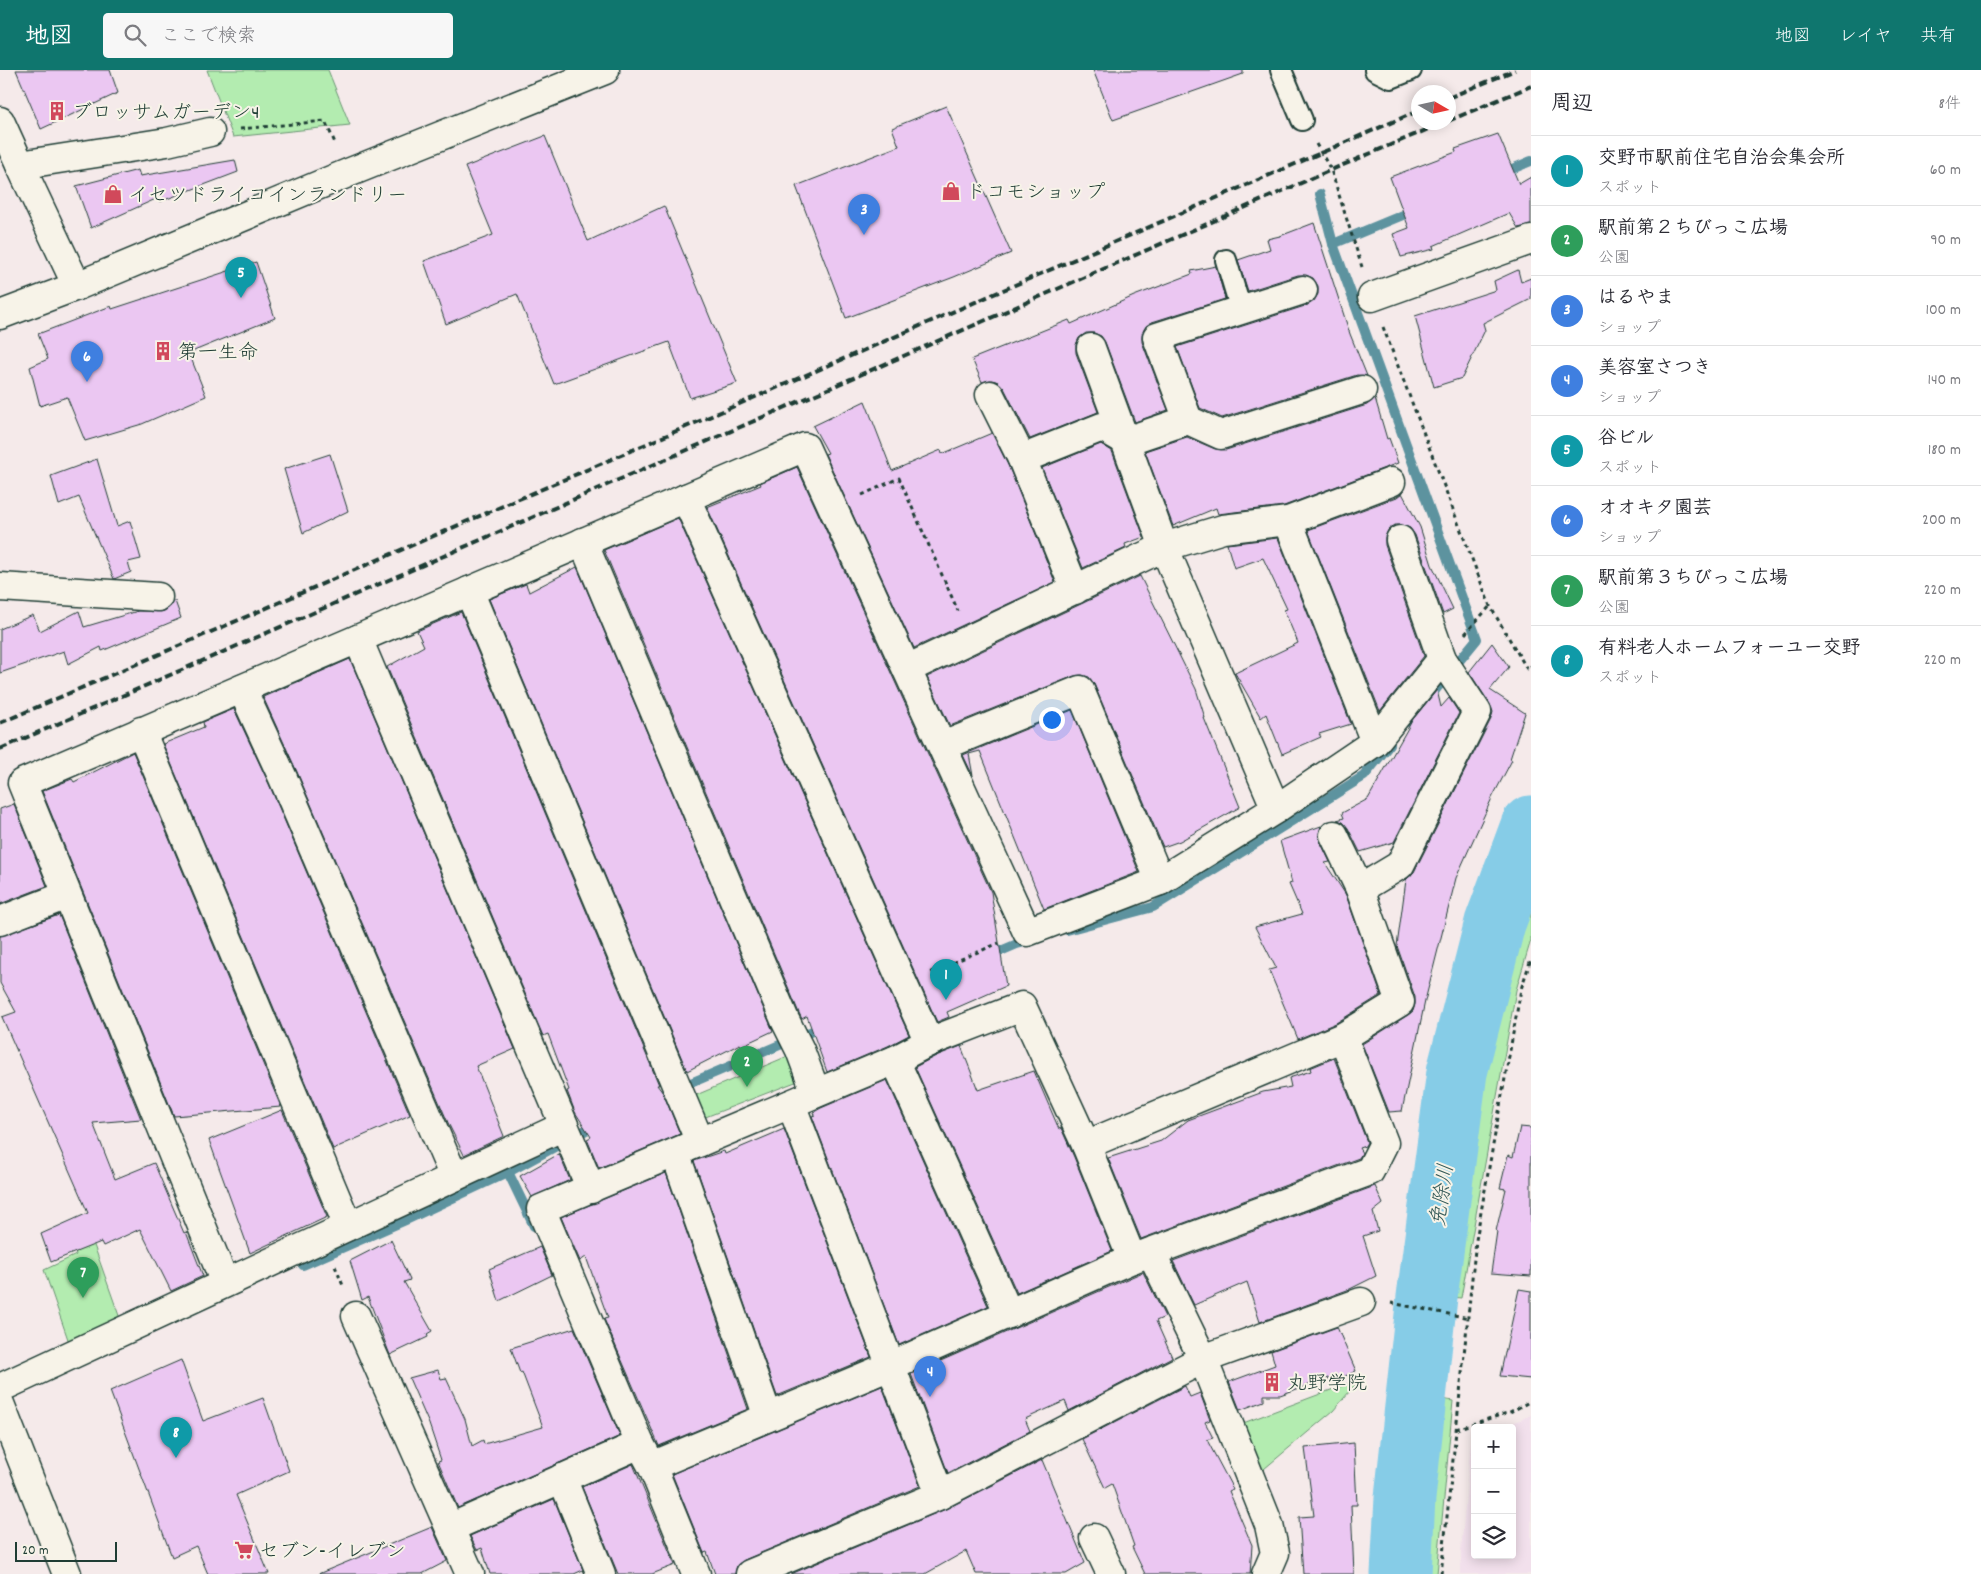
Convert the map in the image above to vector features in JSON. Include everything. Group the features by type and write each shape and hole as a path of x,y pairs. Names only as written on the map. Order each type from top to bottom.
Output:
{"street":[{"path":"0,315 77,286 348,173 605,70"},
{"path":"0,121 77,286"},
{"path":"20,165 167,142 210,132"},
{"path":"1372,297 1531,240"},
{"path":"1188,420 1157,337 1303,290"},
{"path":"1091,348 1164,547 1276,809"},
{"path":"1022,459 1102,427 1126,441 1188,420 1220,435 1362,390"},
{"path":"990,395 1022,459 1075,590"},
{"path":"225,1283 22,783 805,447 1027,932 1160,881 1276,809 1375,742 1443,660"},
{"path":"907,670 1164,547 1223,529 1288,521 1390,482"},
{"path":"686,498 929,1042"},
{"path":"1288,521 1375,742"},
{"path":"1360,889 1400,865 1477,712 1443,660 1400,540"},
{"path":"583,542 785,1020 800,1050 816,1093"},
{"path":"0,587 158,596"},
{"path":"470,591 682,1103 700,1142"},
{"path":"358,639 590,1189"},
{"path":"242,689 283,778 454,1177"},
{"path":"943,746 1080,690 1160,881"},
{"path":"142,731 348,1226"},
{"path":"1086,1145 1343,1037 1400,1002 1360,889 1334,835"},
{"path":"0,921 67,895"},
{"path":"696,1574 542,1209 896,1060 929,1042 1022,1006 1086,1145 1141,1256 1204,1359 1269,1525 1275,1553 1266,1574"},
{"path":"450,1528 610,1457 643,1452 768,1417 890,1366 1141,1256 1370,1170 1384,1143 1343,1037"},
{"path":"896,1060 1009,1314"},
{"path":"790,1104 940,1495"},
{"path":"67,1574 1,1405 225,1283 564,1127"},
{"path":"675,1153 768,1417"},
{"path":"750,1574 940,1495 1204,1359 1361,1302"},
{"path":"356,1316 470,1574"},
{"path":"562,1478 601,1574"},
{"path":"1094,1538 1111,1574"}],"lane":[{"path":"1281,70 1302,120"},
{"path":"1374,70 1391,78 1411,70"},
{"path":"1226,260 1241,310"}],"path":[{"path":"1302,120 1330,170 1372,297 1490,606 1527,669 1531,666"},
{"path":"210,132 324,122 339,153"},
{"path":"834,508 899,478 971,639"},
{"path":"907,994 1027,932"},
{"path":"1441,1574 1476,1240 1521,989 1531,959"},
{"path":"326,1269 334,1266 356,1316"},
{"path":"1398,1303 1469,1318"},
{"path":"1456,1429 1510,1412 1531,1401"}],"shaded area":[{"path":"1531,1415 1531,1574 1461,1574 1461,1551 1471,1442 1471,1559 1516,1559 1516,1424 1511,1424"}],"green space":[{"path":"207,70 328,70 350,125 233,137"},
{"path":"1531,844 1531,940 1516,990 1461,1298 1435,1295 1468,1080 1497,927"},
{"path":"795,1053 803,1079 703,1118 694,1096"},
{"path":"85,1220 123,1327 72,1351 44,1270 76,1255 68,1225"},
{"path":"1360,1379 1333,1411 1258,1474 1230,1428"},
{"path":"1425,1396 1453,1401 1437,1574 1408,1574 1411,1515"}],"building":[{"name":"ブロッサムガーデン4","path":"16,70 110,70 118,93 41,129"},
{"path":"1093,70 1243,70 1243,74 1113,120"},
{"path":"946,106 1011,253 846,318 796,186 899,146 892,128"},
{"path":"1498,134 1519,184 1531,177 1531,225 1518,228 1509,213 1433,246 1434,249 1401,257 1393,234 1409,228 1390,177 1456,152 1455,149"},
{"path":"545,136 588,241 664,206 737,383 690,398 669,342 554,384 517,294 446,324 424,261 493,235 465,167"},
{"path":"235,160 238,172 159,202 158,198 91,228 76,186 138,170 140,176"},
{"path":"1314,223 1350,334 1367,376 1357,375 1222,418 1200,408 1177,347 1308,305 1314,301 1318,294 1318,286 1313,278 1306,275 1298,275 1248,291 1238,260 1270,249 1267,239"},
{"path":"256,262 275,318 189,353 206,396 142,424 85,441 67,397 40,406 30,367 48,359 38,334 111,306 112,309"},
{"path":"1216,266 1225,299 1152,322 1146,326 1142,334 1142,342 1168,410 1135,422 1105,342 1101,336 1094,333 1086,333 1079,338 1076,345 1076,353 1098,412 1030,439 1004,388 998,382 991,380 982,382 972,359 1069,320 1071,324 1134,296 1192,274 1191,271"},
{"path":"1518,270 1521,282 1531,278 1531,299 1483,323 1485,330 1462,378 1434,387 1415,316 1496,290 1494,281"},
{"path":"1375,398 1387,439 1389,438 1398,463 1284,506 1218,514 1216,508 1173,526 1145,451 1187,437 1215,449 1226,450 1367,405"},
{"path":"865,401 892,471 941,450 942,454 992,433 1008,465 1055,582 914,648 825,454 828,453 813,426"},
{"path":"1101,444 1112,451 1144,537 1125,544 1126,548 1083,568 1042,468"},
{"path":"330,454 348,511 303,533 284,469"},
{"path":"97,459 117,526 130,521 141,559 128,562 131,572 114,579 79,497 59,505 51,476"},
{"path":"797,467 991,892 1006,986 947,1012 949,1017 937,1022 707,507 761,485 760,483"},
{"path":"1402,493 1420,527 1432,565 1453,609 1443,614 1415,535 1410,528 1395,525 1388,530 1385,537 1385,545 1424,656 1380,711 1308,530 1397,497"},
{"path":"678,518 909,1035 827,1072 807,1016 802,1019 799,1013 604,550"},
{"path":"1278,538 1351,724 1319,734 1321,737 1282,754 1266,714 1261,718 1235,673 1298,643 1284,610 1287,609 1263,558 1234,568 1227,544"},
{"path":"577,567 773,1031 741,1046 740,1044 687,1071 489,599 526,584 529,592"},
{"path":"1140,576 1196,689 1204,718 1240,807 1180,841 1163,847 1094,684 1089,677 1082,675 1074,676 950,726 927,677"},
{"path":"173,601 175,601 181,618 102,651 101,647 68,664 64,651 0,673 0,629 33,615 40,631 79,611 84,627 138,611 164,611 171,606"},
{"path":"461,612 659,1085 657,1085 663,1093 680,1134 599,1168 587,1139 591,1137 575,1112 567,1091 569,1090 548,1034 543,1036 387,667 424,646 417,631"},
{"path":"1492,643 1509,667 1490,690 1525,713 1510,759 1512,760 1492,798 1456,878 1425,1001 1402,1111 1389,1112 1362,1044 1413,1011 1415,997 1397,946 1406,880 1414,872 1491,719 1493,712 1490,704 1469,672"},
{"path":"350,659 515,1049 476,1066 504,1136 464,1155 449,1125 263,697"},
{"path":"1437,690 1441,707 1449,698 1459,713 1394,842 1360,852 1348,828 1343,822 1337,820 1344,818 1342,813 1368,799 1413,719"},
{"path":"234,709 269,784 410,1115 333,1149 163,744 204,727 203,722"},
{"path":"1072,710 1139,872 1044,909 980,751 969,754 973,776 963,755"},
{"path":"133,752 281,1107 174,1116 42,791 72,779 74,782"},
{"path":"14,804 47,886 0,904 0,809"},
{"path":"1321,826 1319,833 1320,841 1330,862 1325,863 1346,895 1381,995 1336,1023 1298,1039 1269,970 1276,968 1255,927 1302,914 1289,884 1292,883 1280,841"},
{"path":"59,915 141,1119 93,1123 115,1179 154,1163 184,1233 186,1232 203,1276 171,1291 140,1229 103,1246 101,1242 51,1262 41,1234 88,1213 2,1017 16,1012 0,983 0,936"},
{"path":"961,1046 978,1090 1034,1071 1059,1129 1061,1128 1074,1157 1112,1251 1017,1293 915,1067"},
{"path":"1334,1058 1367,1142 1365,1146 1359,1148 1362,1153 1359,1158 1141,1239 1108,1158 1161,1141 1188,1120 1263,1092 1291,1087 1289,1078 1311,1071 1310,1068"},
{"path":"887,1080 988,1306 899,1345 812,1116 815,1115 814,1112 821,1108"},
{"path":"282,1110 327,1217 250,1253 209,1140"},
{"path":"1520,1127 1531,1128 1531,1276 1491,1273 1496,1231 1506,1189 1500,1188 1508,1155 1513,1157"},
{"path":"784,1129 871,1357 777,1396 694,1161 724,1151 725,1154"},
{"path":"559,1154 570,1180 532,1197 520,1176"},
{"path":"666,1173 748,1409 659,1446 604,1319 608,1318 586,1257 580,1261 561,1217"},
{"path":"1375,1186 1383,1204 1373,1212 1378,1231 1363,1236 1376,1276 1350,1289 1260,1322 1247,1282 1194,1305 1173,1261"},
{"path":"391,1240 410,1280 404,1282 432,1331 427,1334 428,1337 390,1355 368,1297 362,1300 350,1261"},
{"path":"540,1247 552,1275 499,1301 489,1269"},
{"path":"1143,1272 1165,1317 1156,1321 1172,1357 1069,1411 1065,1401 1025,1419 1030,1431 948,1473 911,1374"},
{"path":"1519,1289 1531,1291 1531,1379 1500,1376"},
{"path":"1337,1327 1356,1371 1330,1383 1328,1378 1280,1395 1264,1395 1264,1401 1240,1410 1229,1382 1275,1365 1271,1351"},
{"path":"574,1328 620,1436 458,1508 438,1461 441,1460 429,1424 409,1378 438,1370 441,1379 446,1378 465,1419 472,1446 483,1440 484,1444 543,1427 511,1348"},
{"path":"181,1360 203,1421 263,1398 289,1471 236,1495 269,1574 208,1574 196,1546 172,1557 110,1391"},
{"path":"882,1386 920,1486 744,1560 737,1565 735,1574 715,1574 707,1552 704,1553 672,1474"},
{"path":"1185,1386 1190,1397 1200,1393 1210,1420 1205,1422 1213,1438 1207,1440 1233,1489 1229,1491 1252,1545 1250,1574 1145,1574 1132,1547 1134,1546 1112,1484 1105,1488 1082,1439"},
{"path":"1354,1443 1357,1505 1351,1505 1354,1574 1303,1574 1299,1517 1314,1516 1305,1448"},
{"path":"1042,1460 1085,1563 1066,1574 976,1574 966,1551 925,1574 791,1574 946,1509"},
{"path":"633,1464 675,1565 652,1574 618,1574 582,1487"},
{"path":"554,1499 583,1570 574,1574 490,1574 482,1548 477,1550 470,1536"},
{"path":"432,1527 447,1561 422,1574 318,1574"}],"waterway":[{"path":"1500,174 1531,161"},
{"path":"1320,194 1333,244 1477,639 1409,722"},
{"path":"1333,244 1415,210"},
{"path":"1067,930 1153,907 1364,776 1390,744"},
{"name":"免除川","path":"1401,1574 1405,1498 1427,1297 1457,1072 1495,923 1531,826"},
{"path":"989,956 1032,940"},
{"path":"651,1100 824,1026"},
{"path":"303,1265 508,1172 597,1124"},
{"path":"508,1172 534,1226"}],"railway":[{"path":"1456,95 1515,70"},
{"path":"1456,118 1531,86"},
{"path":"0,723 1411,114"},
{"path":"0,749 1426,130"}],"place":[{"name":"ブロッサムガーデン4","path":"57,111"},
{"name":"ドコモショップ","path":"951,191"},
{"name":"イセツドライコインランドリー","path":"113,194"},
{"name":"はるやま","path":"864,235"},
{"name":"谷ビル","path":"241,298"},
{"name":"第一生命","path":"163,351"},
{"name":"オオキタ園芸","path":"87,382"},
{"name":"交野市駅前住宅自治会集会所","path":"946,1000"},
{"name":"駅前第２ちびっこ広場","path":"747,1087"},
{"name":"駅前第３ちびっこ広場","path":"83,1298"},
{"name":"丸野学院","path":"1272,1382"},
{"name":"美容室さつき","path":"930,1397"},
{"name":"有料老人ホームフォーユー交野","path":"176,1458"},
{"name":"セブン-イレブン","path":"244,1550"}]}
